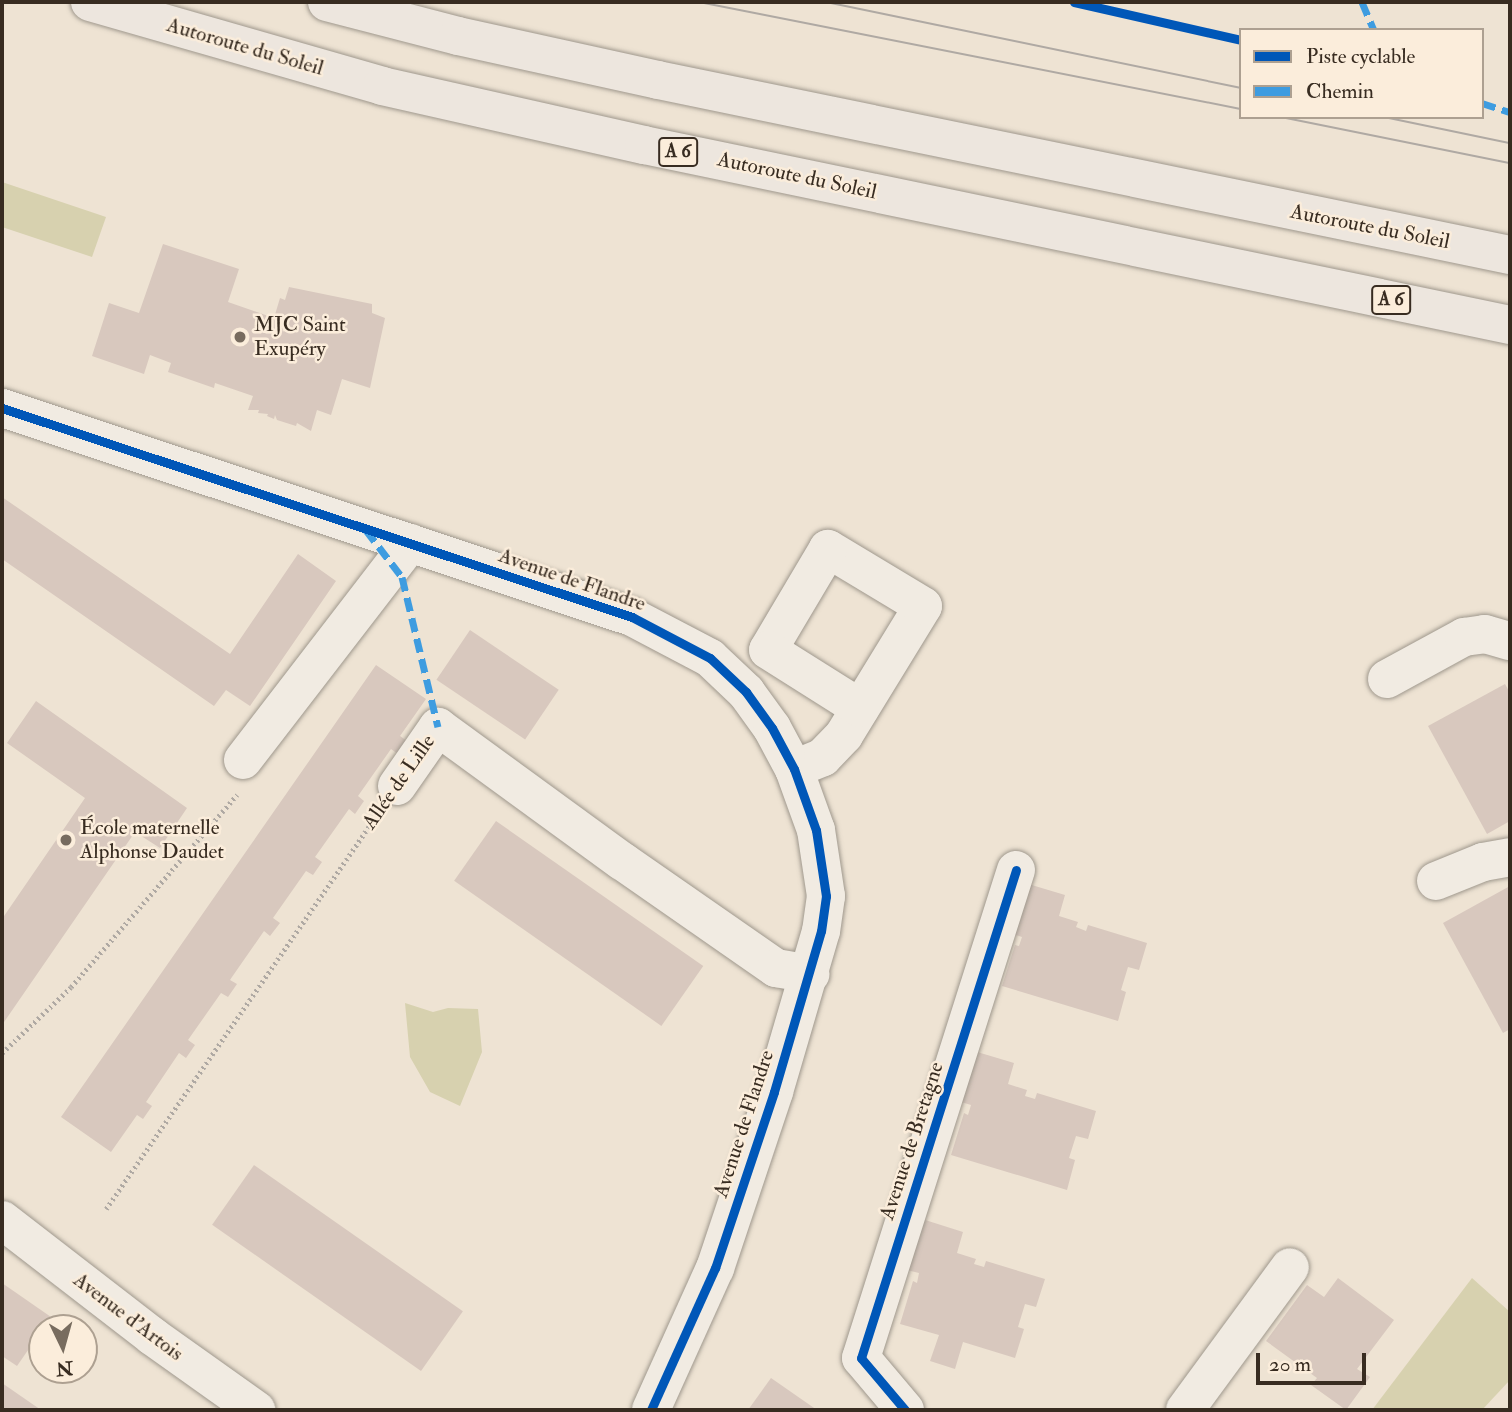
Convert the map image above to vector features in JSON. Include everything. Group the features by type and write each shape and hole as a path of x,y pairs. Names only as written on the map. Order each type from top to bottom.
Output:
{"highway":[{"name":"Autoroute du Soleil","path":"90,2 242,48 395,89 644,145 1510,325"},
{"name":"Autoroute du Soleil","path":"327,2 458,36 658,80 1510,255"}],"street":[{"name":"Avenue de Flandre","path":"2,408 632,617 671,635 710,658 746,692 772,728 794,769 816,830 826,896 810,974 715,1268 651,1410"},
{"path":"243,760 410,543"},
{"path":"1387,679 1464,637 1485,634 1510,641"},
{"path":"794,769 823,757 844,735 860,708"},
{"name":"Allée de Lille","path":"397,786 438,727 622,861 776,968 810,974"},
{"path":"1436,881 1483,862 1510,857"},
{"name":"Avenue de Bretagne","path":"905,1410 861,1358 1016,870"},
{"name":"Avenue d'Artois","path":"2,1220 152,1336 256,1410"},
{"path":"1185,1410 1290,1267"}],"path":[{"path":"2,1053 71,987 237,798 243,760"}],"shaded area":[{"path":"2,182 106,217 92,257 2,227"},
{"path":"405,1003 433,1012 448,1008 478,1009 482,1052 460,1106 430,1092 410,1057"},
{"path":"1472,1278 1510,1312 1510,1380 1482,1410 1372,1410"}],"building":[{"name":"MJC Saint Exupéry","path":"163,244 239,269 228,302 274,318 280,298 285,300 289,287 372,304 372,313 385,318 370,388 342,379 331,415 317,410 311,431 297,423 296,426 277,420 275,415 274,419 267,416 268,414 258,413 259,410 248,410 253,396 215,383 214,388 168,372 171,363 150,355 144,374 92,356 109,303 139,313"},
{"path":"2,497 230,654 298,554 336,581 250,706 226,690 214,706 2,559"},
{"path":"470,630 559,690 525,740 436,680"},
{"path":"376,665 426,699 400,736 407,741 398,754 391,749 358,796 364,801 355,814 349,809 315,857 322,862 313,875 306,871 273,918 280,923 270,936 264,931 230,980 237,984 228,997 221,993 188,1040 195,1045 186,1058 179,1053 146,1102 152,1106 143,1119 137,1115 111,1152 61,1117"},
{"path":"1505,684 1510,693 1510,821 1487,834 1428,726"},
{"path":"36,701 187,808 160,848 135,832 2,1025 2,919 85,798 7,743"},
{"path":"496,821 703,966 661,1026 454,881"},
{"path":"1025,883 1065,895 1059,916 1078,922 1076,927 1086,931 1088,925 1147,943 1139,970 1128,967 1121,990 1126,992 1118,1021 1002,986 1015,945 1019,946 1022,937 1010,933"},
{"path":"1510,886 1510,1029 1503,1033 1443,923"},
{"path":"974,1051 1014,1063 1008,1084 1027,1090 1025,1096 1035,1099 1037,1093 1096,1111 1088,1139 1076,1136 1069,1158 1075,1160 1067,1190 951,1155 964,1113 968,1115 971,1105 958,1101"},
{"path":"254,1165 463,1311 421,1371 212,1225"},
{"path":"922,1219 963,1232 957,1253 976,1259 974,1264 984,1267 986,1261 1045,1279 1036,1307 1025,1304 1018,1327 1024,1329 1015,1358 963,1342 955,1369 930,1361 939,1335 900,1324 913,1281 917,1283 919,1273 907,1270"},
{"path":"1338,1278 1394,1320 1357,1369 1370,1377 1346,1410 1311,1385 1317,1378 1266,1341 1307,1285 1324,1297"},
{"path":"2,1283 47,1314 28,1314 28,1350 17,1366 2,1356"},
{"path":"771,1378 817,1410 748,1410"},
{"path":"2,1383 41,1410 2,1410"}],"tram line":[{"path":"699,2 1239,109"},
{"path":"826,2 1239,88"},
{"path":"1291,119 1510,163"},
{"path":"1394,119 1510,143"}],"marked path":[{"path":"1362,2 1373,28"},
{"path":"1484,104 1510,112"},
{"path":"366,530 402,577 438,727"}],"cycle path":[{"path":"1074,2 1239,40"},
{"path":"2,408 632,617 710,658 746,692 772,728 794,769 816,830 826,896 821,931 774,1092 715,1268 651,1410"},
{"path":"905,1410 861,1358 1016,870"}],"place":[{"name":"MJC Saint Exupéry","path":"240,337"},
{"name":"École maternelle Alphonse Daudet","path":"66,840"}]}
